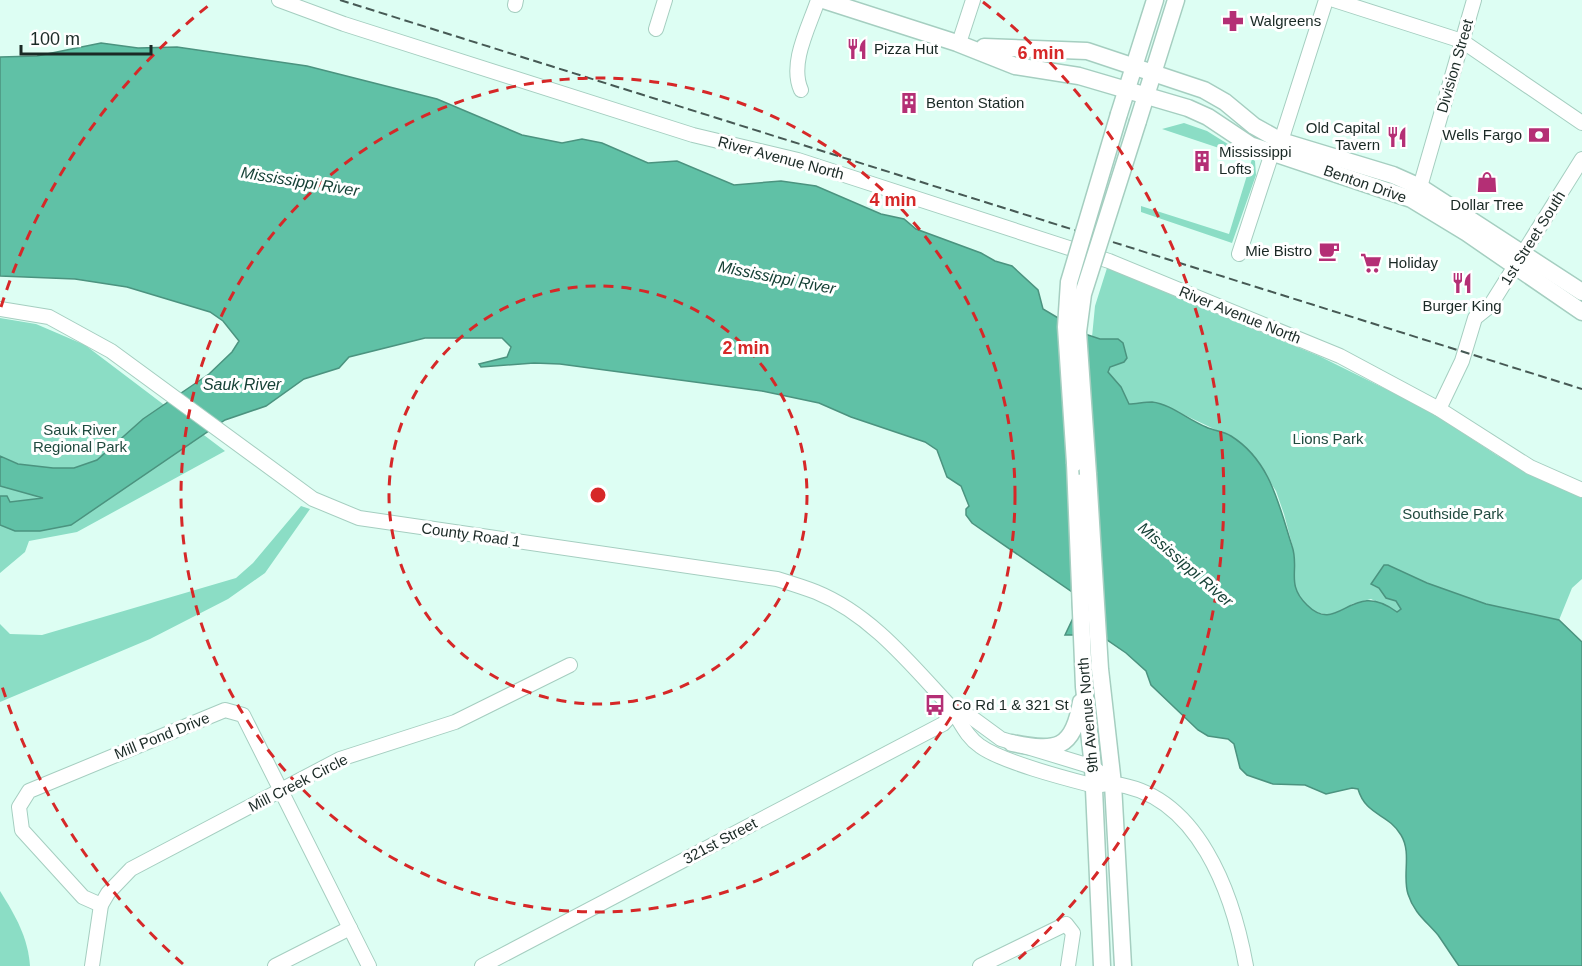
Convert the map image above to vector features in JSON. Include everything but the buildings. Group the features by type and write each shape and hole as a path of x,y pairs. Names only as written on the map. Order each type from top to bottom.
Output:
{"main road":[{"name":"Benton Drive","path":"824,0 959,43 1015,66 1079,76 1200,112 1240,140 1277,147 1415,193 1519,260 1582,292"},
{"path":"1081,468 1066,327 1069,282 1125,91 1155,0"},
{"path":"1081,468 1078,333 1083,294 1176,0"},
{"name":"Benton Drive","path":"959,43 1012,50 1076,49 1134,66 1214,95 1277,147"},
{"name":"Benton Drive","path":"1519,260 1582,312"},
{"name":"9th Avenue North","path":"1081,468 1092,669 1113,784 1124,966"},
{"name":"9th Avenue North","path":"1092,669 1084,687 1093,767 1102,966"},
{"path":"1012,743 1050,747 1064,743 1074,730 1084,687"}],"street":[{"name":"River Avenue North","path":"279,0 344,24 693,135 798,160 1109,261 1340,356 1439,409 1530,467 1582,490"},
{"path":"656,29 665,0"},
{"path":"801,90 796,79 796,67 818,0"},
{"path":"959,43 973,0"},
{"path":"1239,254 1326,0"},
{"path":"1334,0 1462,41 1582,123"},
{"name":"Division Street","path":"1415,193 1474,0"},
{"name":"1st Street South","path":"1439,409 1467,366 1482,320 1480,313 1490,306 1582,159"},
{"name":"County Road 1","path":"0,309 50,317 111,351 313,499 360,518 777,579 818,592 855,615 891,643 954,712 962,728 979,746 1019,762 1094,786"},
{"name":"Mill Creek Circle","path":"92,966 101,905 108,893 131,869 340,759 455,722 570,664"},
{"name":"Mill Pond Drive","path":"101,905 83,897 22,830 19,807 29,791 225,710 243,715 369,966"},
{"name":"County Road 1","path":"954,712 971,717 990,733 1012,743 1093,767"},
{"name":"321st Street","path":"482,966 943,724 954,712"},
{"path":"1093,767 1113,784"},
{"path":"1094,786 1113,784 1149,793 1172,807 1192,827 1223,886 1241,937 1246,966"},
{"path":"980,966 1066,924 1073,933 1068,966"},
{"path":"275,966 350,928"}],"green space":[{"path":"1184,123 1207,131 1252,159 1162,129"},
{"path":"1252,159 1255,161 1256,175 1232,243 1141,212 1141,206 1229,234"},
{"path":"1107,268 1319,356 1428,410 1498,456 1582,498 1582,579 1572,588 1559,620 1493,607 1449,593 1388,565 1374,586 1379,588 1386,598 1396,601 1401,609 1397,612 1371,599 1352,604 1345,610 1330,615 1313,612 1295,591 1293,548 1284,514 1276,491 1255,459 1233,438 1174,410 1129,404 1121,387 1108,372 1110,367 1101,340 1092,337 1095,306"},
{"name":"Sauk River Regional Park","path":"0,318 36,324 85,345 225,451 77,532 29,541 25,552 0,573"},
{"path":"301,506 310,509 265,573 228,599 150,639 0,702 0,624 10,634 42,635 236,578 253,563"},
{"path":"0,891 24,936 30,966 0,966"}],"water":[{"path":"101,43 138,48 177,47 307,66 437,99 522,135 562,143 582,139 602,143 648,163 677,161 734,185 781,181 816,186 881,214 904,219 916,229 1012,266 1038,290 1043,309 1085,334 1100,339 1118,339 1123,343 1127,358 1124,362 1110,367 1108,372 1121,387 1129,404 1159,403 1199,424 1231,436 1256,458 1272,485 1283,515 1294,554 1296,590 1307,605 1318,613 1328,615 1368,601 1381,603 1397,612 1401,609 1396,601 1386,598 1379,588 1371,584 1384,565 1388,565 1427,583 1486,604 1559,620 1582,642 1582,966 1459,966 1411,901 1406,887 1406,849 1401,835 1390,822 1366,804 1358,789 1352,788 1326,794 1305,785 1273,784 1247,775 1240,768 1234,744 1228,739 1208,736 1198,730 1151,685 1146,671 1126,653 1107,640 1092,635 1065,635 1073,618 1072,592 972,523 966,515 966,509 969,506 961,486 947,477 937,450 925,442 851,417 819,403 762,391 560,364 534,363 481,367 479,364 507,357 511,347 502,338 425,338 349,357 339,368 304,379 266,406 225,420 71,525 40,531 15,531 0,525 0,496 7,496 10,502 43,498 0,486 0,456 18,464 53,468 74,468 97,460 143,419 209,374 232,352 239,341 223,321 210,312 127,287 75,279 0,276 0,57 37,56"}],"railway":[{"path":"340,0 1582,389"}],"place":[{"name":"Walgreens","path":"1233,21"},
{"name":"Pizza Hut","path":"857,49"},
{"name":"Benton Station","path":"909,103"},
{"name":"Wells Fargo","path":"1539,135"},
{"name":"Old Capital Tavern","path":"1397,137"},
{"name":"Mississippi Lofts","path":"1202,161"},
{"name":"Dollar Tree","path":"1487,182"},
{"name":"Mie Bistro","path":"1329,251"},
{"name":"Holiday","path":"1371,263"},
{"name":"Burger King","path":"1462,283"},
{"name":"Co Rd 1 & 321 St","path":"935,705"}],"water label":[{"name":"Mississippi River","path":"300,181"},
{"name":"Mississippi River","path":"777,277"},
{"name":"Sauk River","path":"242,384"},
{"name":"Mississippi River","path":"1186,564"}],"park label":[{"name":"Lions Park","path":"1328,439"},
{"name":"Southside Park","path":"1453,514"}]}
